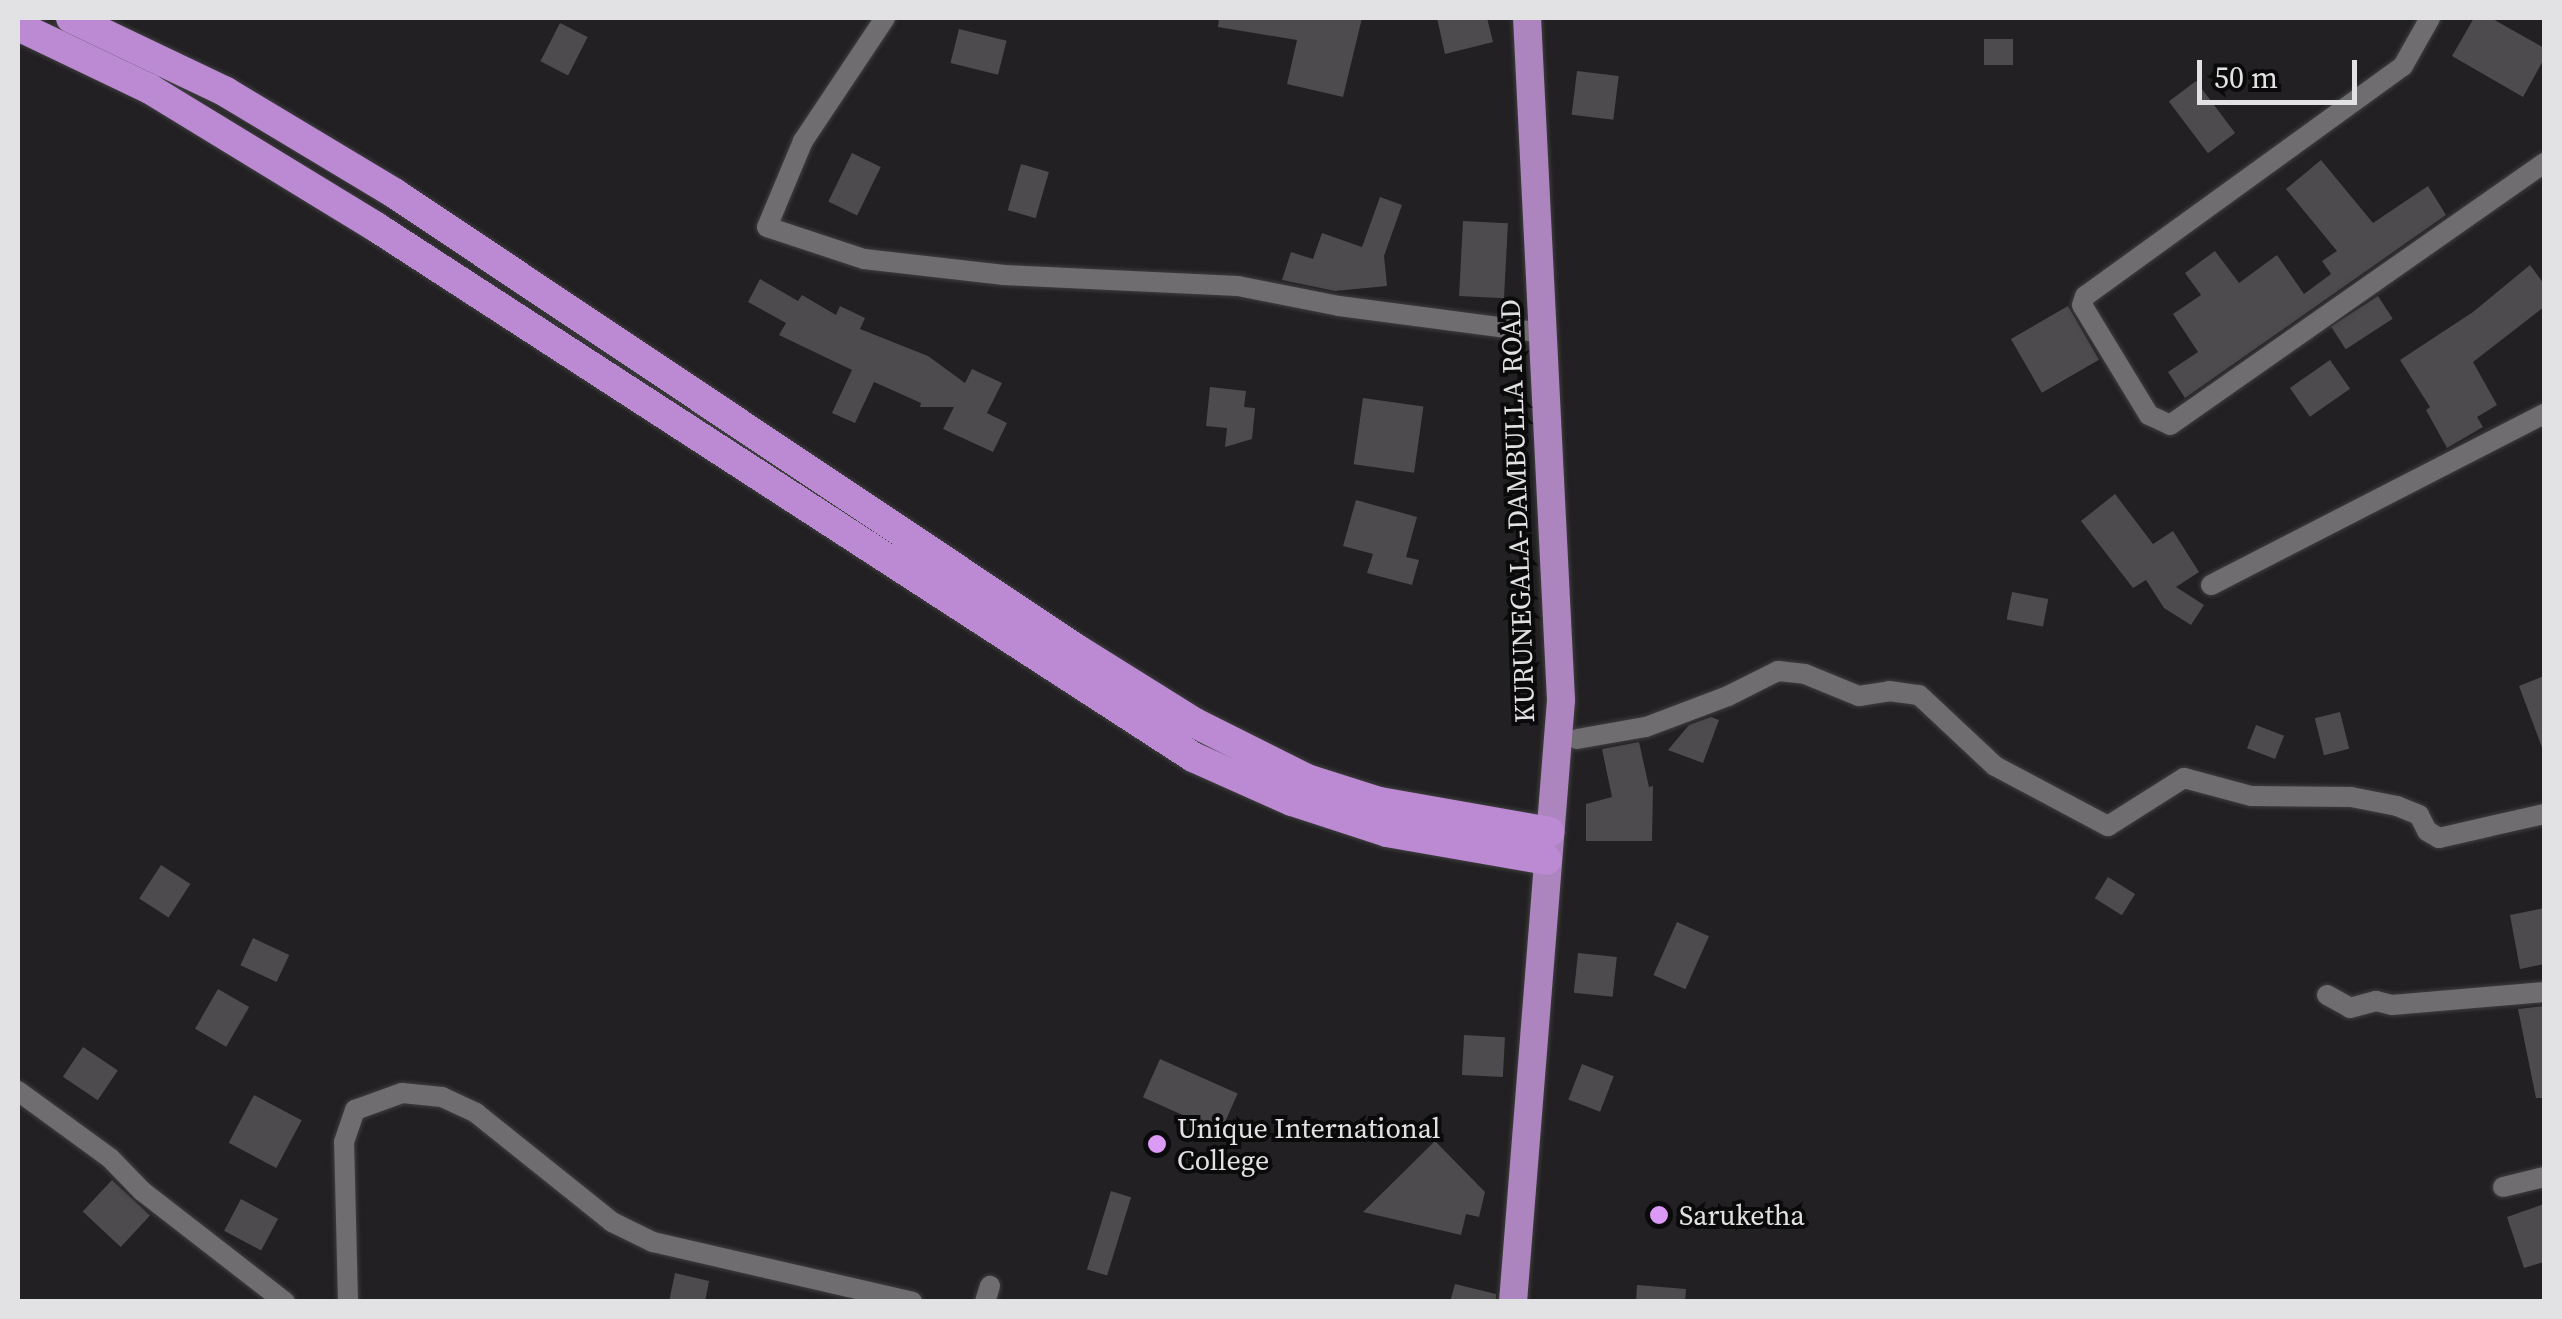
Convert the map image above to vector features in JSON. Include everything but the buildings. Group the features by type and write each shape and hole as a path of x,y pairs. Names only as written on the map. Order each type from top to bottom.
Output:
{"highway":[{"path":"70,18 226,92 394,193 1078,650 1195,723 1307,779 1548,846"},
{"name":"KURUNEGALA-DAMBULLA ROAD","path":"1513,1302 1561,700 1528,18"},
{"path":"18,26 150,89 376,227 1193,757 1292,801 1387,832 1548,846"}],"street":[{"path":"885,18 803,141 767,226 864,259 1004,275 1238,286 1339,306 1543,333"},
{"path":"2430,18 2403,66 2084,296 2082,305 2149,415 2170,424 2544,163"},
{"path":"2210,585 2544,414"},
{"path":"1577,740 1646,727 1778,672 1805,674 1860,696 1889,691 1919,695 1995,766 2108,826 2184,778 2251,796 2351,798 2396,806 2419,815 2427,831 2439,838 2544,814"},
{"path":"2327,994 2350,1008 2376,1001 2392,1005 2544,992"},
{"path":"18,1090 110,1158 142,1190 285,1302"},
{"path":"348,1302 344,1142 350,1121 355,1110 402,1094 418,1094 442,1097 476,1113 612,1222 653,1242 912,1302"},
{"path":"2504,1188 2544,1177"}],"place":[{"name":"Unique International College","path":"1157,1144"},
{"name":"Saruketha","path":"1659,1215"}]}
